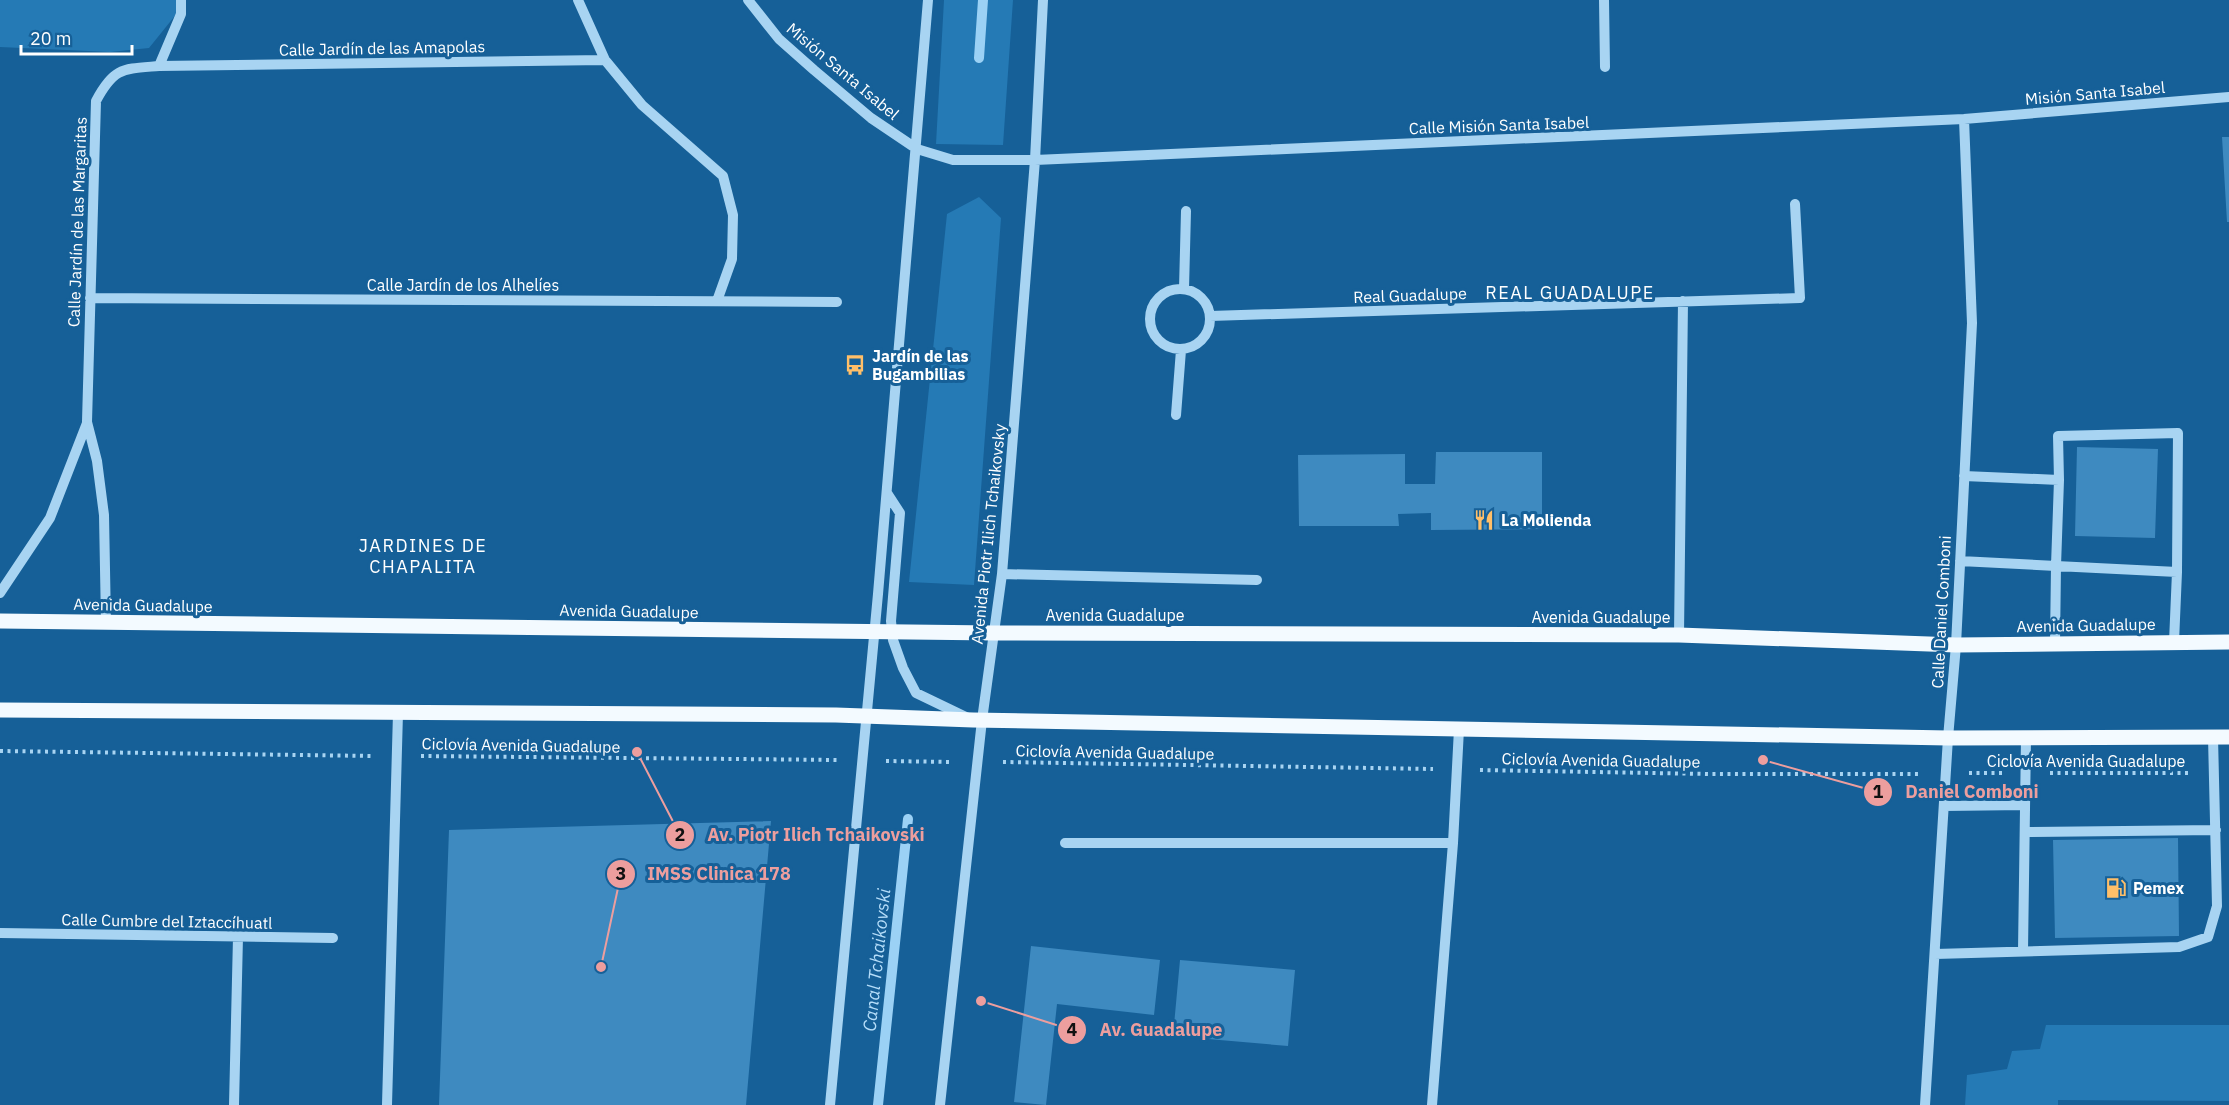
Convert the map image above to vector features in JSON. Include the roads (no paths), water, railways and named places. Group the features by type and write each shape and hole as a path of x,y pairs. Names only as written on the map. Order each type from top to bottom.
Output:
{"main road":[{"name":"Avenida Guadalupe","path":"0,621 873,632 1679,635 1956,645 2229,642"},
{"path":"0,710 866,716 1947,738 2221,737"}],"street":[{"path":"159,66 181,14 181,0"},
{"path":"578,0 605,60 642,105 723,177 734,215 732,259 717,301"},
{"name":"Misión Santa Isabel","path":"748,0 779,39 814,70 871,118 917,149 953,160 1035,160"},
{"path":"830,1105 887,493 928,0"},
{"name":"Avenida Piotr Ilich Tchaikovsky","path":"940,1105 977,720 994,633 1002,574 1035,160 1043,0"},
{"path":"1604,0 1605,67"},
{"name":"Calle Jardín de las Amapolas","path":"159,66 605,60"},
{"name":"Calle Jardín de las Margaritas","path":"106,623 104,515 97,461 87,422 96,101 107,80 127,68 159,66"},
{"name":"Misión Santa Isabel","path":"1964,119 2229,97"},
{"name":"Calle Misión Santa Isabel","path":"1035,160 1964,119"},
{"name":"Calle Daniel Comboni","path":"1925,1105 1947,738 1956,645 1972,323 1964,119"},
{"name":"Real Guadalupe","path":"1210,316 1800,297 1795,204"},
{"path":"1184,289 1186,211"},
{"path":"1174,289 1184,289 1202,298 1208,306 1210,316 1210,326 1200,343 1181,350 1162,344 1155,337 1149,318 1151,308 1157,299 1174,289"},
{"name":"Calle Jardín de los Alhelíes","path":"90,298 837,302"},
{"path":"1679,635 1683,301"},
{"path":"1176,416 1181,350"},
{"name":"Calle Jardín de las Margaritas","path":"0,594 51,518 87,422"},
{"path":"2055,643 2060,480 2058,436 2178,433 2174,642"},
{"path":"1964,476 2060,480"},
{"path":"887,493 900,513 891,621 893,640 903,668 916,693 977,720"},
{"path":"1960,561 2177,572"},
{"path":"1002,574 1257,580"},
{"path":"387,1105 398,713"},
{"path":"1432,1105 1453,843 1459,729"},
{"path":"1935,954 2179,947 2208,937 2217,906 2216,830 2221,737"},
{"path":"2023,951 2026,738"},
{"path":"1944,806 2025,804"},
{"path":"2025,832 2216,830"},
{"path":"1065,843 1453,843"},
{"name":"Calle Cumbre del Iztaccíhuatl","path":"0,933 333,938"},
{"path":"234,1105 238,937"}],"waterway":[{"name":"Canal Tchaikovski","path":"979,58 983,0"},
{"name":"Canal Tchaikovski","path":"878,1105 908,819"}],"place":[{"name":"Jardín de las Bugambilias","path":"855,365"},
{"name":"La Molienda","path":"1484,520"},
{"name":"Av. Piotr Ilich Tchaikovski","path":"637,752"},
{"name":"Daniel Comboni","path":"1763,760"},
{"name":"Pemex","path":"2116,888"},
{"name":"IMSS Clinica 178","path":"601,967"},
{"name":"Av. Guadalupe","path":"981,1001"}],"district":[{"name":"REAL GUADALUPE","path":"1570,293"},
{"name":"JARDINES DE CHAPALITA","path":"423,556"}]}
